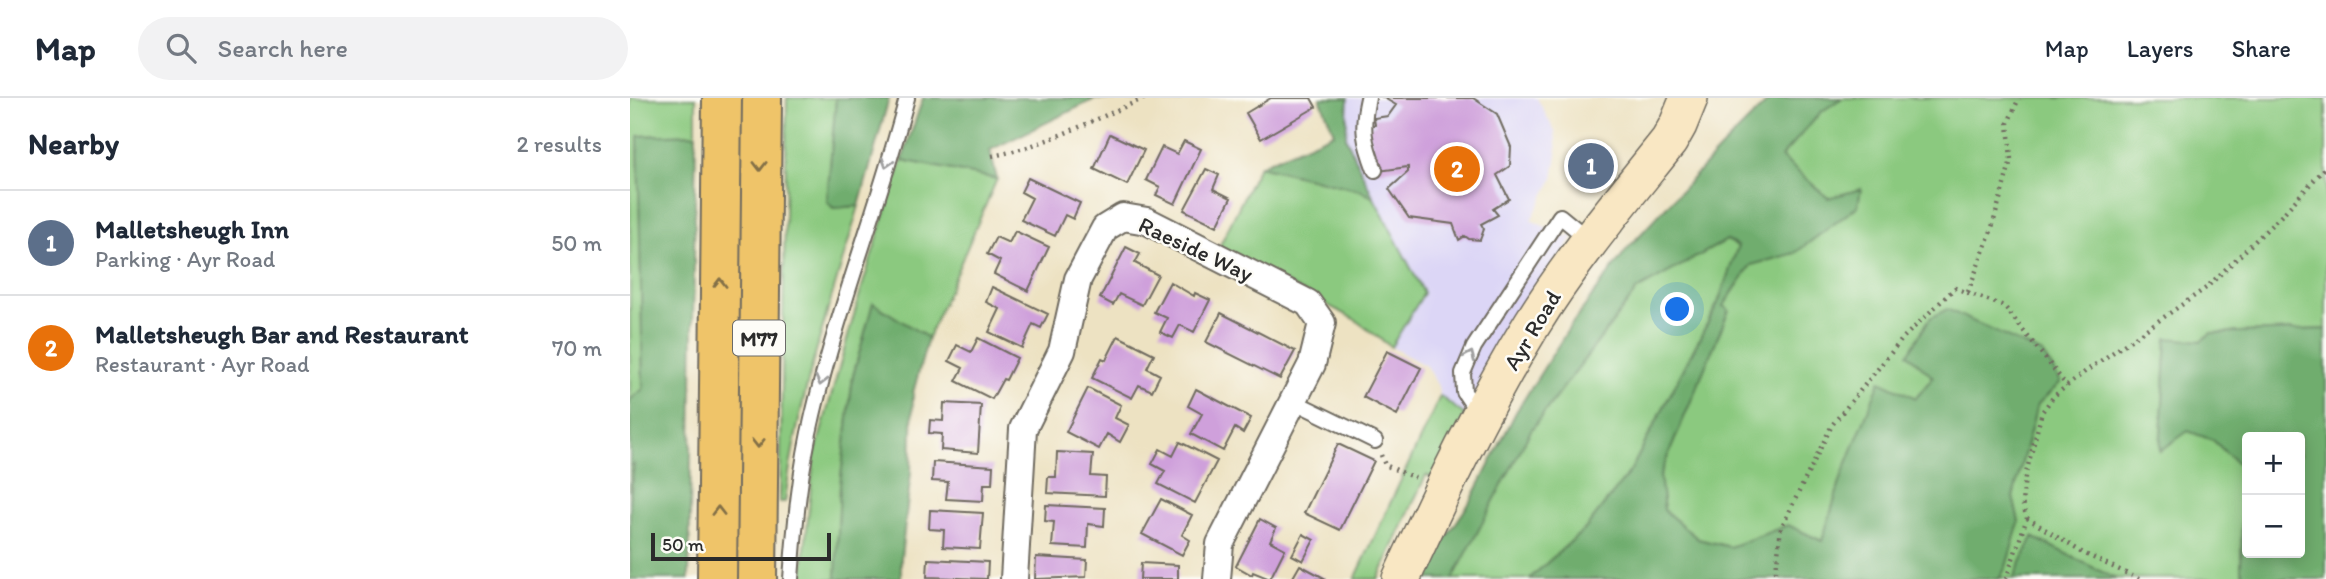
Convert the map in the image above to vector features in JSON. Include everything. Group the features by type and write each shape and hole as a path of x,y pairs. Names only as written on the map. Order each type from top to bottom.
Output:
{"highway":[{"name":"M77","path":"717,579 722,98"},
{"name":"M77","path":"757,579 762,98"}],"street":[{"name":"Ayr Road","path":"1401,579 1457,458 1532,323 1589,240 1669,141 1689,98"},
{"name":"Raeside Way","path":"1014,579 1023,429 1062,351 1078,279 1104,228 1123,217 1147,220 1308,303 1322,323 1312,364 1220,544 1217,579"}],"lane":[{"path":"791,579 795,517 812,418 907,98"},
{"path":"1368,98 1365,144 1375,170"},
{"path":"1481,417 1464,392 1463,373 1474,347 1560,216 1589,240"},
{"path":"1293,401 1375,441"}],"path":[{"path":"992,156 1041,142 1145,98"},
{"path":"1968,292 1991,231 2011,160 2008,123 2019,98"},
{"path":"2006,579 2027,518 2022,503 2025,477 2042,412 2054,396 2206,288 2326,167"},
{"path":"1775,579 1781,528 1832,425 1904,337 1955,288 2004,306 2067,386"},
{"path":"1375,441 1385,465 1442,490"},
{"path":"2027,518 2083,553 2139,579"}],"shaded area":[{"path":"1348,98 1537,98 1555,132 1557,154 1553,179 1531,220 1568,238 1577,230 1465,415 1440,396 1438,386 1426,366 1391,347 1423,293 1346,138"}],"green space":[{"path":"630,98 696,98 696,134 638,136 643,389 630,500"},
{"path":"787,98 836,98 827,201 833,208 859,206 806,389 785,502 780,502"},
{"path":"836,98 889,98 859,206 833,208 827,201"},
{"path":"923,98 1188,98 1179,102 1095,99 990,150 997,179 902,160"},
{"path":"1320,98 1348,98 1346,138 1374,198 1360,190 1259,166 1334,133"},
{"path":"1771,98 1842,98 1821,112 1781,157 1828,198 1861,189 1858,206 1795,253 1751,265 1723,306 1729,310 1660,475 1664,510 1698,539 1730,547 1788,525 1822,541 1843,473 1880,381 1916,398 1933,377 1908,354 1930,318 1947,309 2043,354 2061,382 2037,405 2013,497 2019,522 2006,567 1999,579 1529,579 1586,528 1631,470 1718,303 1738,246 1727,240 1637,290 1531,430 1453,579 1427,579 1444,541 1472,499 1516,412 1571,325 1627,249"},
{"path":"1842,98 2326,98 2326,329 2211,333 2202,341 2167,339 2160,450 2188,431 2213,440 2242,465 2241,569 2245,579 2000,578 2019,522 2013,497 2037,405 1933,377 1916,398 1880,382 1843,473 1822,541 1788,525 1730,547 1698,539 1664,510 1660,475 1728,311 1723,307 1751,265 1795,253 1828,198 1781,157 1821,111"},
{"path":"696,134 689,579 630,579 630,500 634,464 630,466 630,400 643,389 638,136"},
{"path":"902,160 997,179 928,338 873,303 853,376 840,485 836,579 802,579 814,457 861,290"},
{"path":"1259,166 1360,190 1374,198 1424,293 1391,347 1354,319 1219,247"},
{"path":"1727,240 1738,246 1718,303 1631,470 1586,528 1529,579 1453,579 1531,430 1637,290"},
{"path":"873,303 928,338 913,393 911,473 901,579 836,579 840,485 853,376"},
{"path":"2326,329 2326,579 2245,579 2241,569 2242,511 2242,558 2305,558 2305,432 2242,432 2242,465 2213,440 2188,431 2160,451 2167,338 2201,341 2211,333"},
{"path":"1440,396 1465,415 1433,478 1426,475 1378,579 1355,579"},
{"path":"2033,537 2116,579 2013,579"}],"building":[{"path":"1271,98 1311,98 1316,107 1261,139 1246,113"},
{"path":"1384,98 1473,98 1497,114 1511,147 1510,166 1497,175 1509,199 1493,209 1498,215 1481,224 1484,229 1480,240 1465,236 1459,240 1453,224 1409,218 1389,189 1408,172 1408,167 1379,171 1368,126 1375,125 1374,118 1388,116 1396,105"},
{"path":"1110,134 1144,150 1127,185 1094,169"},
{"path":"1184,141 1201,149 1175,204 1156,195 1160,187 1146,180 1162,147 1177,154"},
{"path":"1206,169 1219,175 1213,189 1231,198 1217,226 1184,210"},
{"path":"1028,178 1080,203 1073,219 1065,215 1055,236 1021,220 1032,198 1021,192"},
{"path":"1015,231 1049,247 1028,291 994,274 1000,261 987,254 996,237 1009,243"},
{"path":"1126,247 1140,254 1135,263 1158,275 1142,305 1119,294 1113,305 1100,298"},
{"path":"1170,282 1194,296 1195,293 1210,300 1194,332 1180,325 1173,338 1160,332 1167,318 1154,312"},
{"path":"992,287 1048,314 1041,328 1033,324 1022,348 989,332 1000,309 986,302"},
{"path":"1221,313 1295,351 1280,379 1206,342"},
{"path":"1118,336 1154,354 1147,368 1160,375 1152,391 1139,385 1132,398 1092,378 1102,358 1106,360"},
{"path":"978,338 1017,358 992,399 956,381 963,368 949,361 957,345 971,352"},
{"path":"1387,351 1421,368 1397,415 1363,397"},
{"path":"1088,388 1121,405 1115,418 1129,425 1120,442 1107,434 1099,449 1066,432"},
{"path":"1196,389 1251,418 1243,433 1235,428 1223,451 1191,434 1202,414 1188,406"},
{"path":"944,403 981,405 978,453 941,450 942,434 929,433 930,420 943,421"},
{"path":"1180,442 1217,461 1195,503 1158,484 1165,471 1152,464 1160,449 1173,456"},
{"path":"1338,444 1374,461 1340,530 1304,513"},
{"path":"1057,452 1093,454 1091,476 1106,477 1105,496 1047,493 1048,477 1056,477"},
{"path":"933,462 993,466 992,484 984,484 983,501 946,499 948,482 932,481"},
{"path":"1161,499 1192,515 1182,535 1190,540 1182,555 1142,534"},
{"path":"1046,505 1105,508 1104,526 1088,524 1087,548 1052,546 1054,522 1045,521"},
{"path":"930,510 983,513 980,549 943,547 944,530 929,529"},
{"path":"1260,519 1276,528 1270,541 1285,549 1270,579 1253,572 1252,575 1236,566"},
{"path":"1303,534 1314,540 1303,561 1292,555"},
{"path":"1036,557 1087,560 1086,577 1035,579"},
{"path":"928,559 988,562 987,579 927,577"},
{"path":"1141,563 1178,565 1178,579 1140,579"},
{"path":"1300,565 1326,579 1292,579"}],"place":[{"name":"Malletsheugh Inn","path":"1591,166"},
{"name":"Malletsheugh Bar and Restaurant","path":"1457,169"}]}
